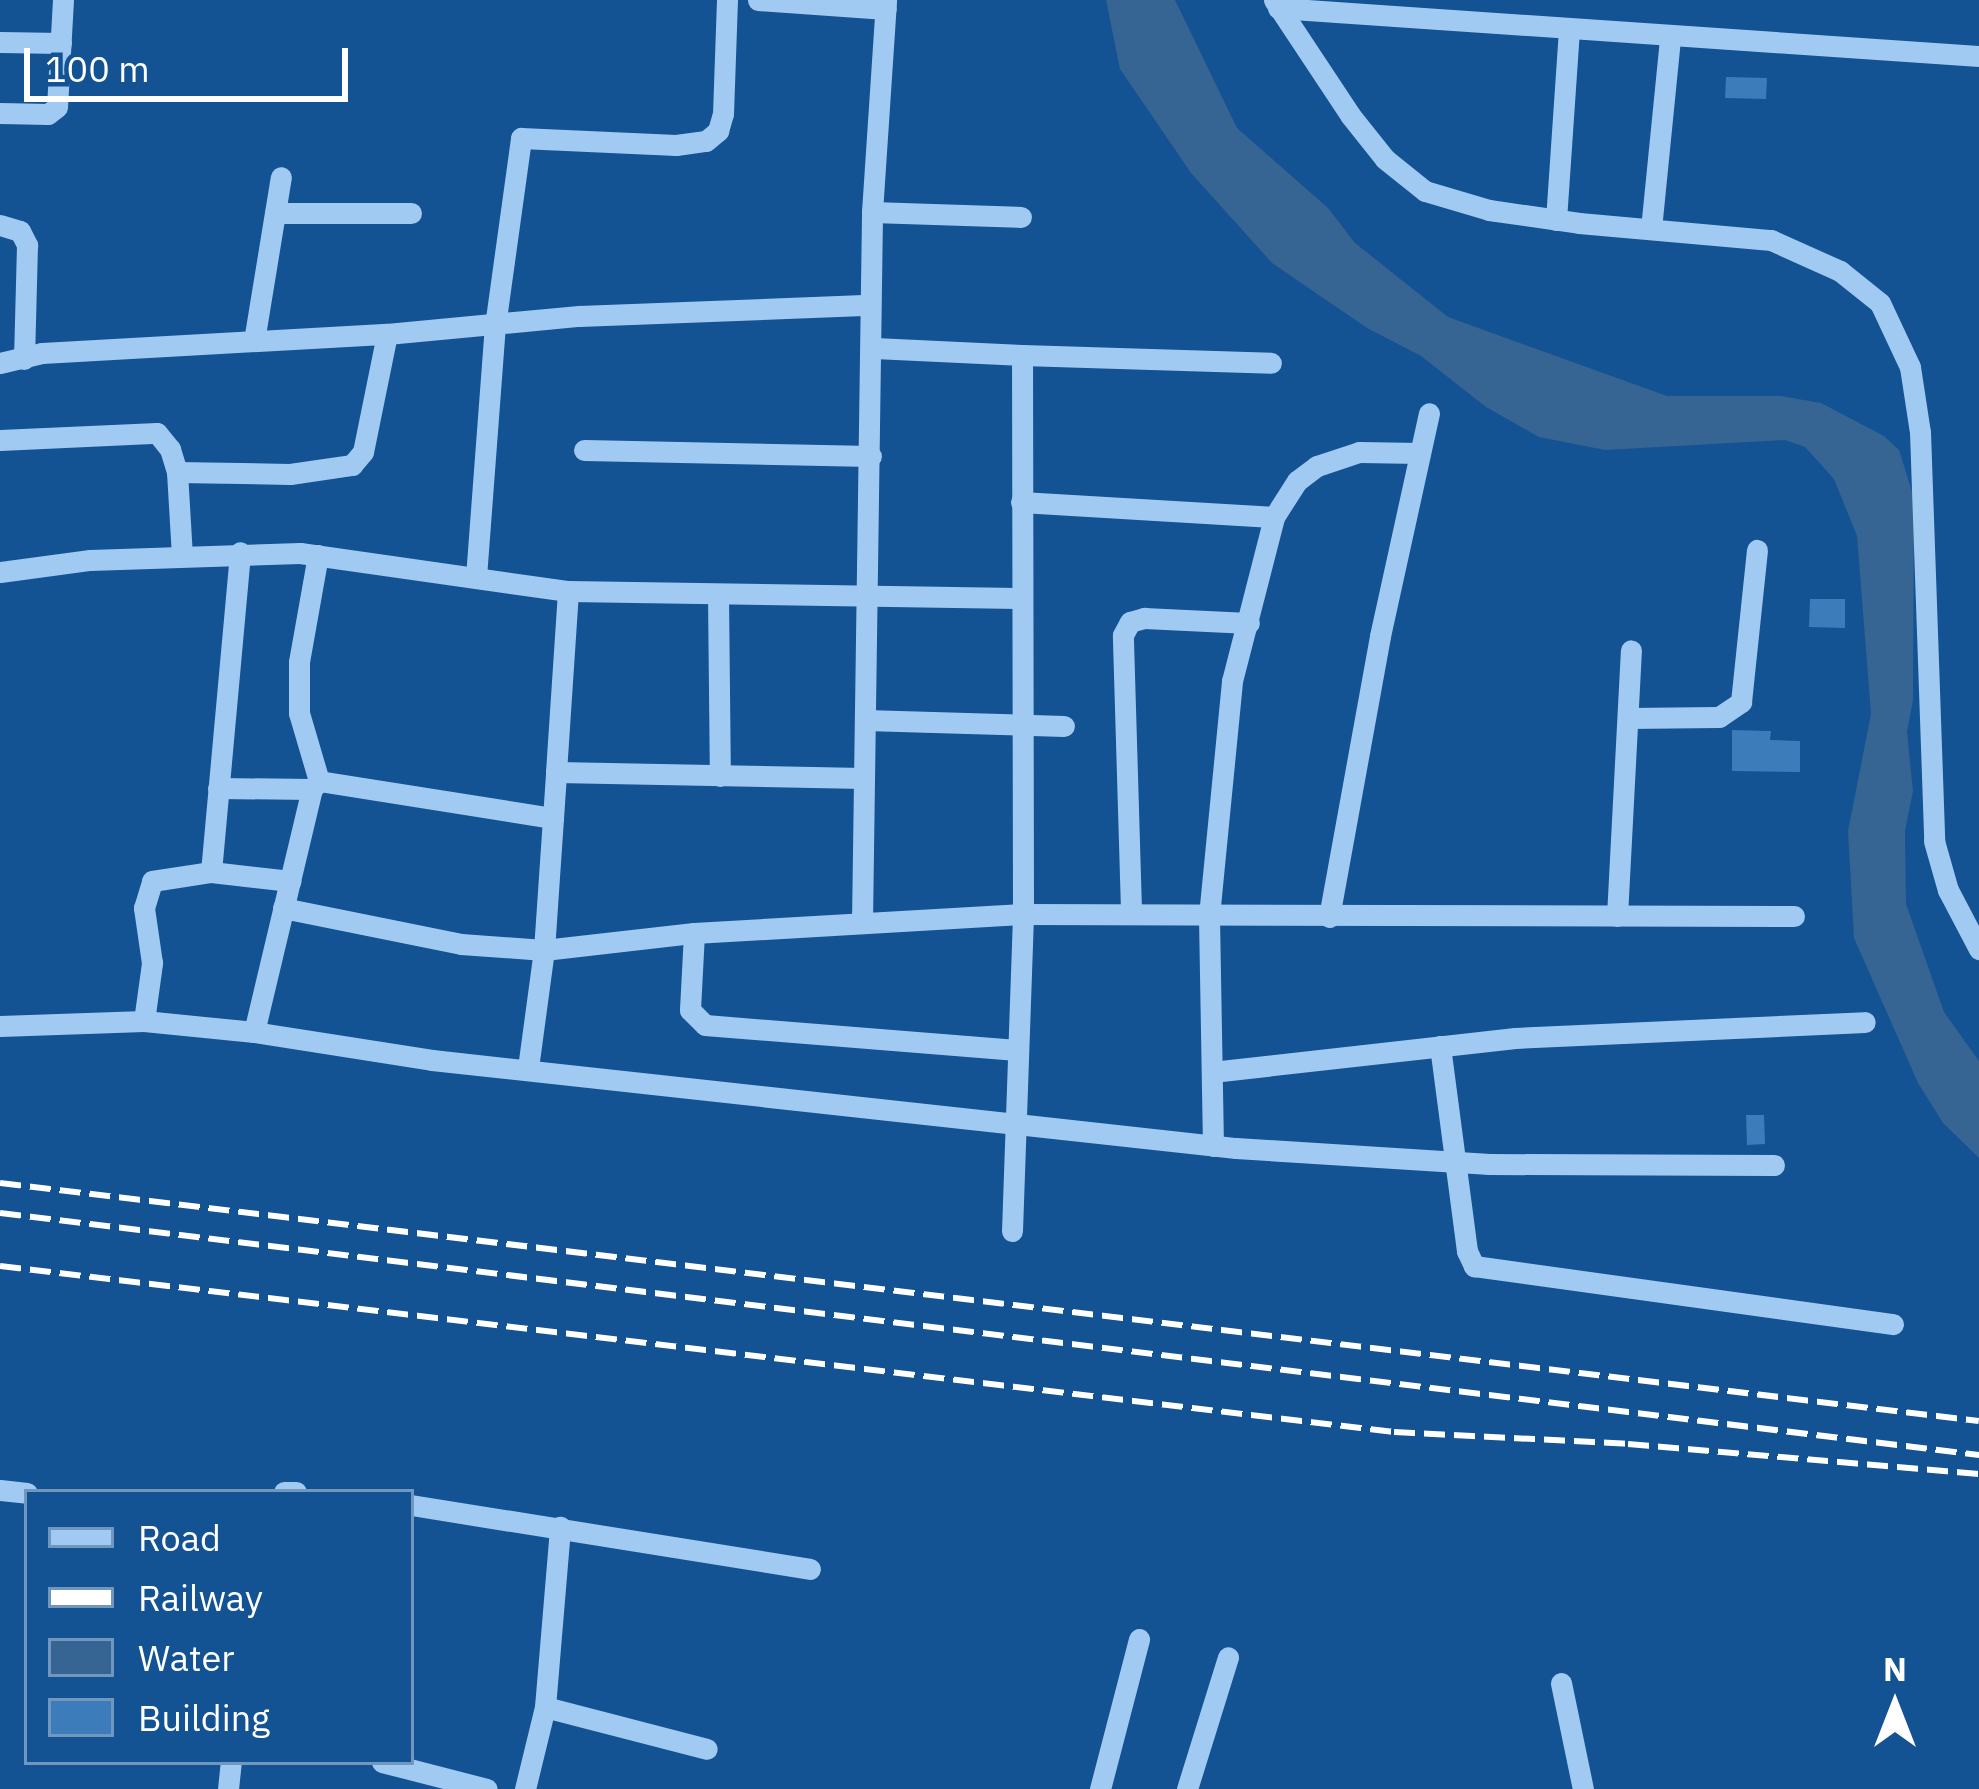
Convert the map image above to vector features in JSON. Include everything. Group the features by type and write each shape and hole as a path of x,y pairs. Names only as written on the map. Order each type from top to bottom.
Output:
{"street":[{"path":"0,113 48,114 56,106 63,0"},
{"path":"476,577 495,326 521,138 676,145 706,141 718,131 723,114 727,0"},
{"path":"758,0 886,4 872,212 874,348 862,922"},
{"path":"1276,4 1670,38 1979,56"},
{"path":"1276,4 1349,115 1406,179 1453,202 1556,220 1771,240 1840,271 1880,303 1910,367 1920,432 1934,841 1948,890 1979,949"},
{"path":"1556,220 1569,30"},
{"path":"1652,229 1670,38"},
{"path":"0,42 62,43"},
{"path":"254,341 281,177"},
{"path":"872,212 1021,217"},
{"path":"275,213 411,213"},
{"path":"0,225 20,231 27,245 24,359"},
{"path":"0,362 42,353 387,334 579,316 871,305"},
{"path":"177,472 290,474 352,465 363,452 387,334"},
{"path":"874,348 1271,363"},
{"path":"1012,1231 1023,914 1018,724 1022,356"},
{"path":"1328,917 1429,412"},
{"path":"0,440 157,434 170,449 177,472 182,555"},
{"path":"584,450 871,456"},
{"path":"1213,1146 1209,916 1232,681 1274,517 1297,481 1318,466 1359,452 1420,453"},
{"path":"1021,502 1274,517"},
{"path":"1628,718 1719,717 1742,703 1757,550"},
{"path":"0,572 240,552 318,555 568,591 1020,598"},
{"path":"211,872 240,552"},
{"path":"254,1032 316,785 299,713 299,662 318,555"},
{"path":"528,1068 544,950 568,591"},
{"path":"718,595 720,776"},
{"path":"1131,910 1123,634 1130,622 1144,618 1249,622"},
{"path":"1617,916 1631,650"},
{"path":"865,720 1064,726"},
{"path":"556,772 863,778"},
{"path":"218,788 316,785 553,818"},
{"path":"144,1021 152,962 146,886 163,875 211,872 290,881"},
{"path":"284,908 461,944 544,950 694,933 1131,910 1209,916 1794,916"},
{"path":"694,933 690,1010 705,1025 1017,1050"},
{"path":"0,1026 144,1021 254,1032 432,1060 1015,1120 1213,1146 1460,1162 1774,1165"},
{"path":"1212,1072 1440,1046 1865,1022"},
{"path":"1440,1046 1460,1162 1467,1251 1474,1266 1893,1324"},
{"path":"414,1505 810,1569"},
{"path":"525,1789 545,1707 560,1527"},
{"path":"1100,1789 1138,1639"},
{"path":"1186,1789 1228,1657"},
{"path":"1561,1683 1583,1789"},
{"path":"545,1707 706,1749"},
{"path":"394,1765 487,1789"}],"water":[{"path":"1106,0 1175,0 1237,128 1328,208 1355,243 1448,317 1667,396 1781,396 1821,403 1884,436 1899,450 1914,498 1913,700 1907,732 1913,791 1905,831 1906,904 1944,1012 1979,1061 1979,1158 1943,1123 1918,1083 1854,938 1848,831 1871,714 1857,536 1834,479 1805,447 1785,440 1605,450 1539,437 1486,407 1421,356 1367,328 1272,263 1191,173 1120,69"}],"building":[{"path":"1726,77 1767,78 1766,99 1725,98"},
{"path":"1810,599 1845,599 1845,628 1809,627"},
{"path":"1732,730 1771,731 1770,740 1800,741 1800,772 1732,771"},
{"path":"1746,1115 1764,1115 1765,1144 1747,1145"}],"railway":[{"path":"0,1183 1979,1421"},
{"path":"0,1213 1979,1455"},
{"path":"0,1266 1394,1432 1628,1444 1979,1474"}]}
